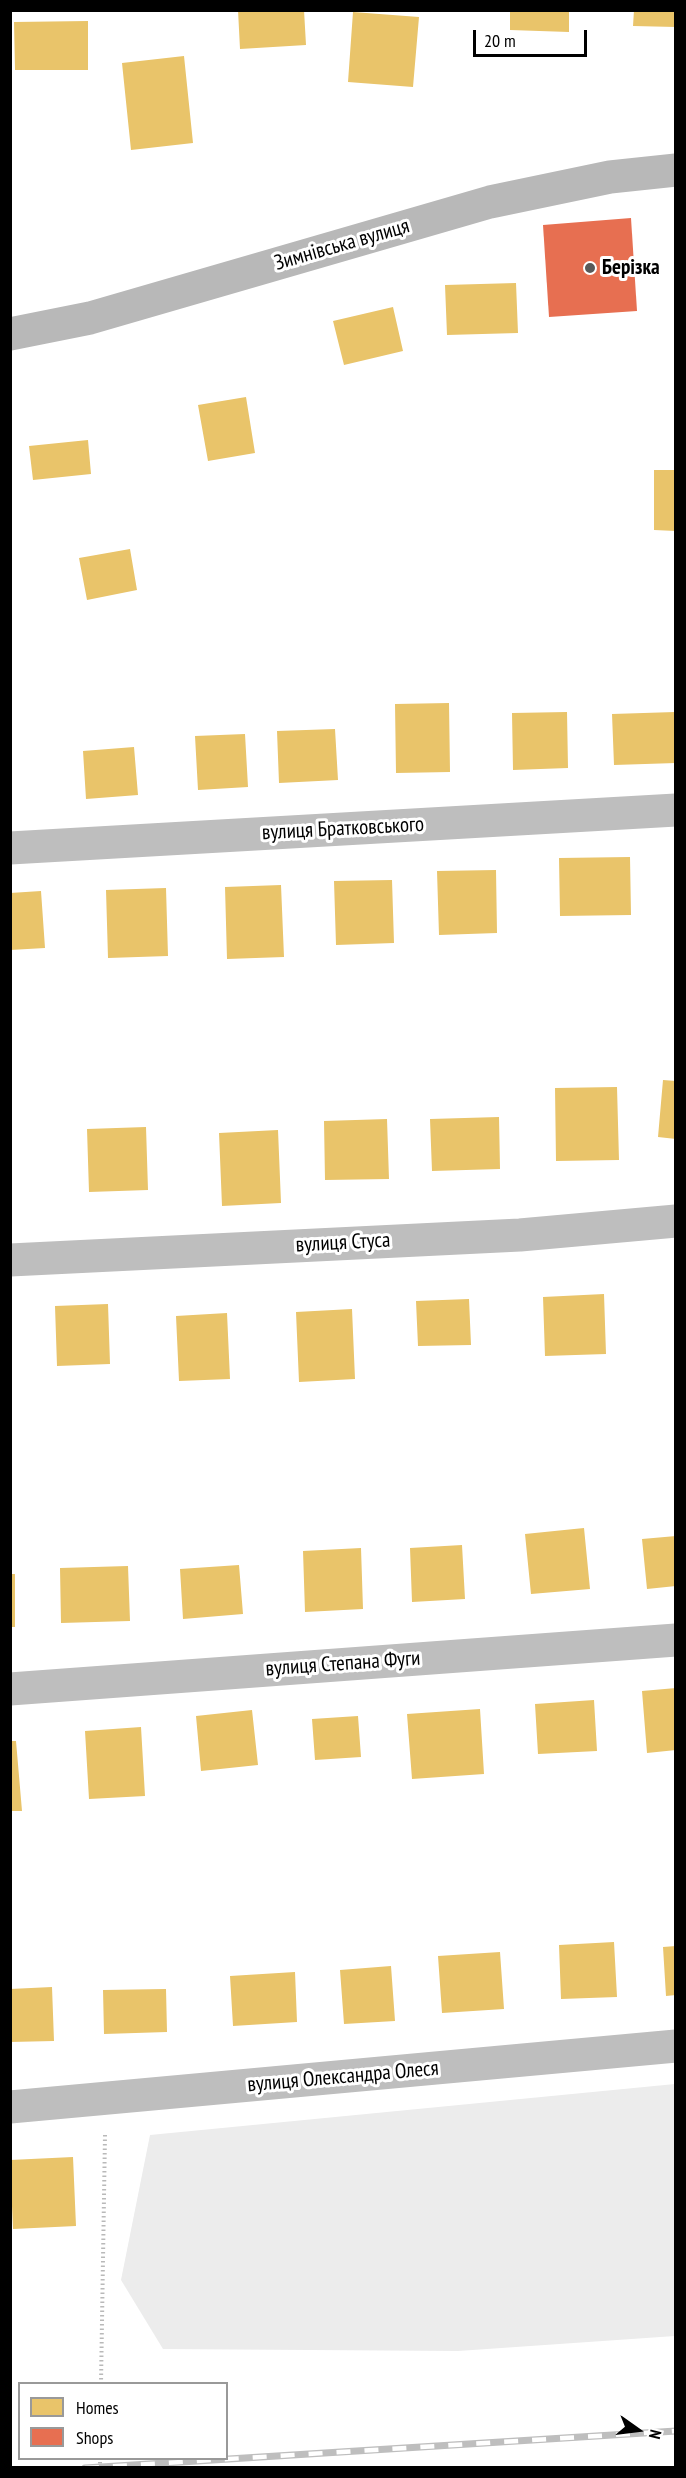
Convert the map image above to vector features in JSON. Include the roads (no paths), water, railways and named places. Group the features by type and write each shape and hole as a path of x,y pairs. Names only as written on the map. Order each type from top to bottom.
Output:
{"main road":[{"name":"Зимнівська вулиця","path":"10,334 90,318 490,202 610,177 675,170"}],"street":[{"name":"вулиця Братковського","path":"10,848 675,810"},
{"name":"вулиця Стуса","path":"10,1260 520,1235 675,1221"},
{"name":"вулиця Степана Фуги","path":"10,1689 675,1640"},
{"name":"вулиця Олександра Олеся","path":"10,2107 675,2046"}],"railway":[{"path":"228,2459 676,2431"},
{"path":"85,2468 213,2460"}],"place":[{"name":"Берізка","path":"590,268"}]}
